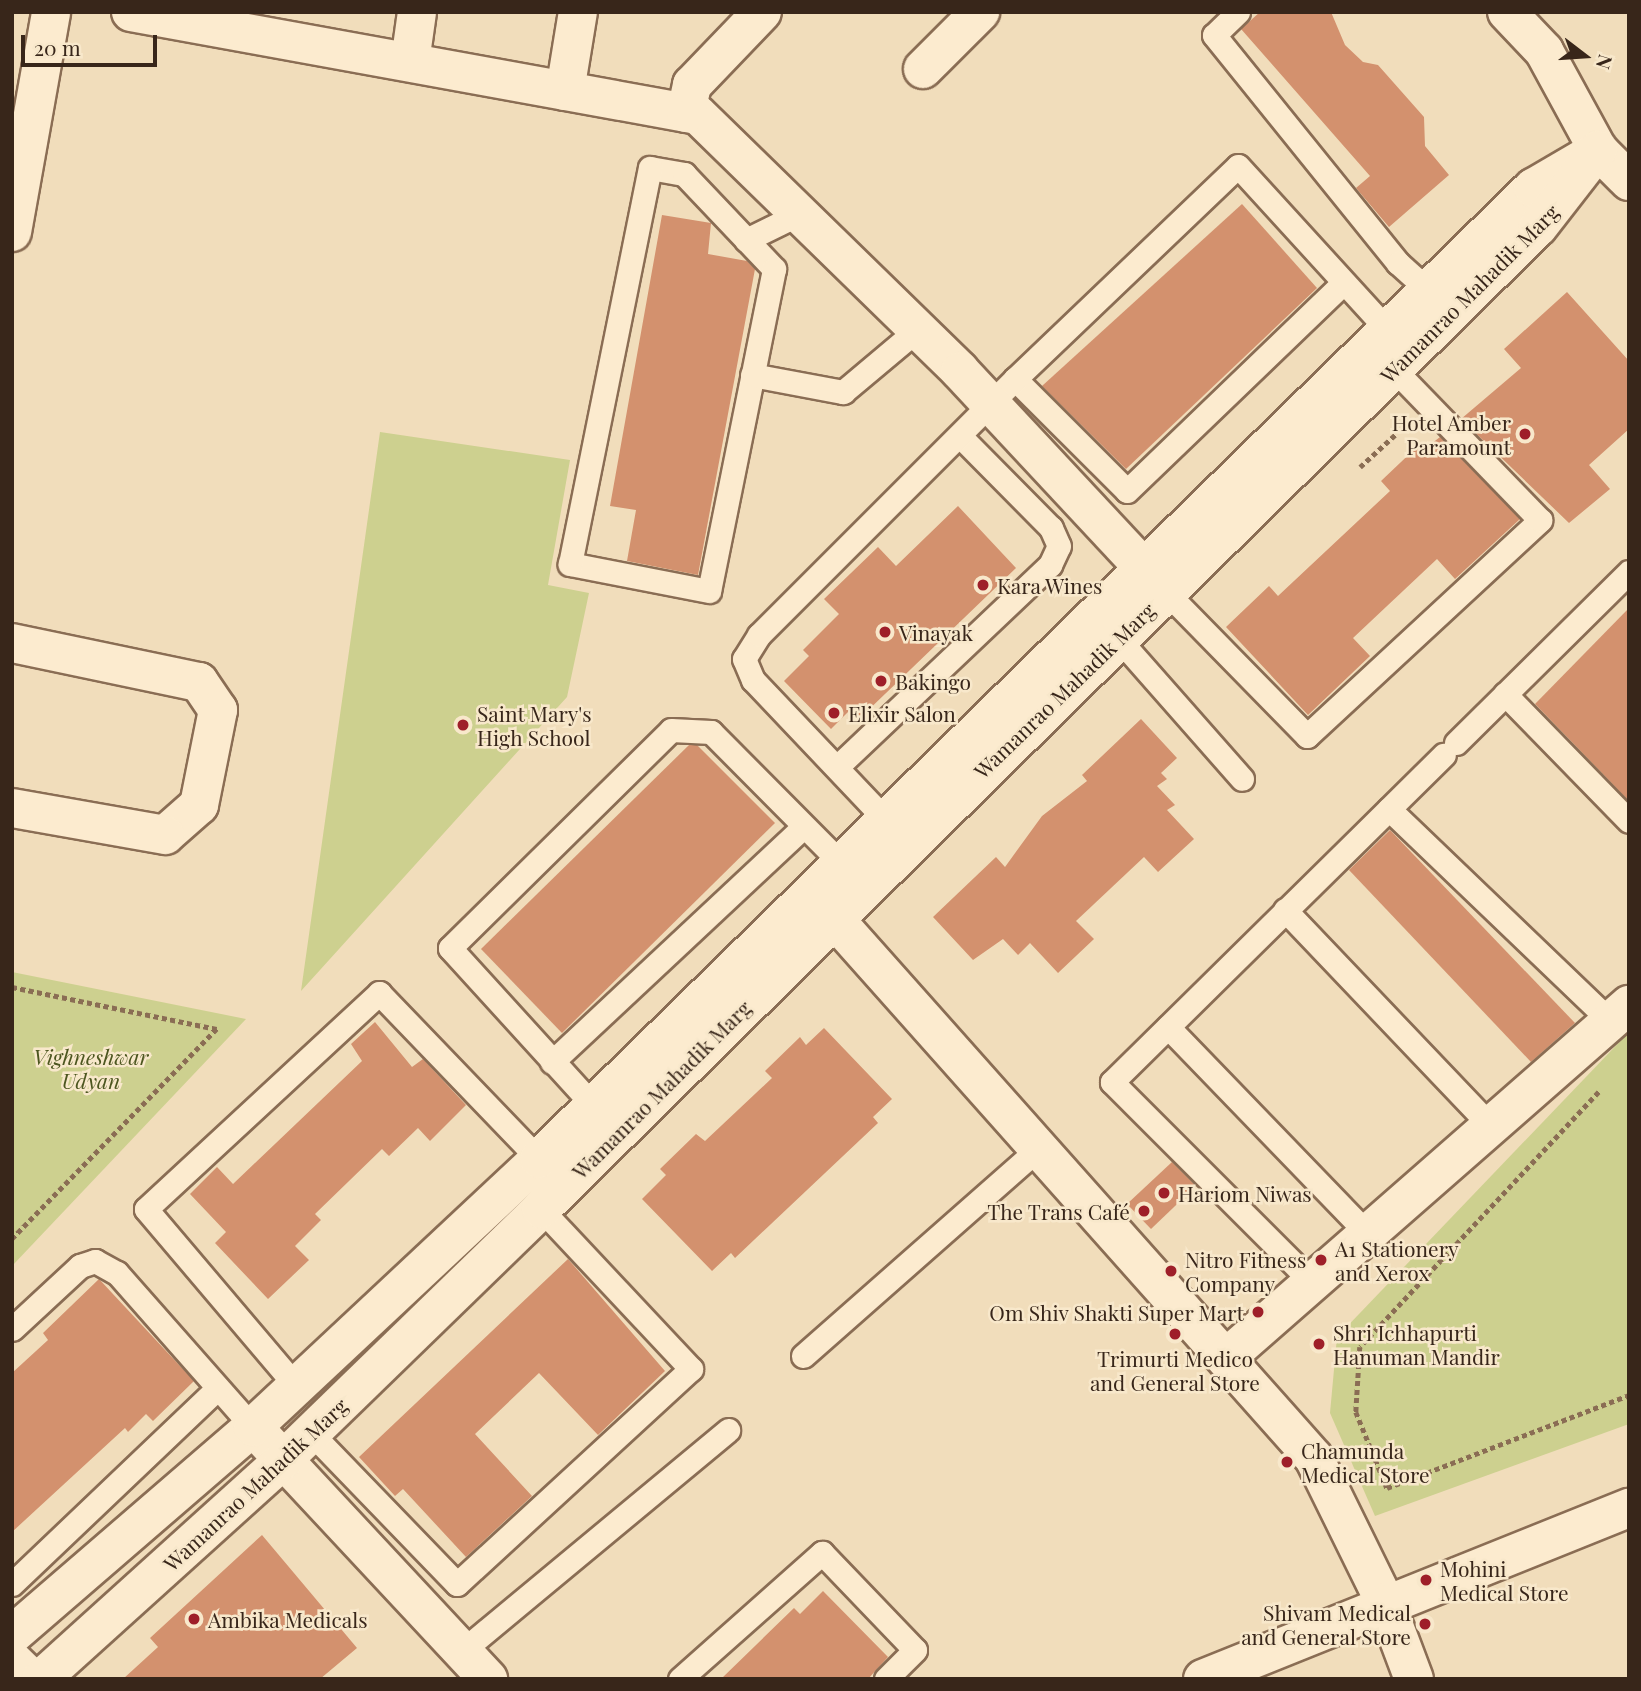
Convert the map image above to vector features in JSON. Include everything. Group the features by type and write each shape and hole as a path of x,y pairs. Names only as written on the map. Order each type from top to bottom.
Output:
{"street":[{"path":"12,232 51,12"},
{"path":"131,12 250,23 410,62 698,114 918,330 1002,392 1153,579"},
{"path":"410,62 417,12"},
{"path":"565,90 578,12"},
{"path":"686,113 692,85 762,12"},
{"path":"923,69 980,12"},
{"path":"1507,12 1544,51 1618,165"},
{"name":"Wamanrao Mahadik Marg","path":"1385,348 1427,289 1534,188 1618,165"},
{"name":"Wamanrao Mahadik Marg","path":"41,1679 283,1460 541,1209 822,904 842,864 884,818 1153,579 1385,348 1550,215 1618,165"},
{"name":"Wamanrao Mahadik Marg","path":"12,1635 253,1427 539,1158 592,1104 822,904 1116,637 1153,579"},
{"path":"12,643 199,682 218,710 199,805 166,835 12,808"},
{"path":"822,904 1314,1458 1385,1602 1414,1679"},
{"path":"1226,1358 1620,1013"},
{"path":"253,1427 488,1679"},
{"path":"1203,1679 1385,1602 1629,1508"},
{"path":"12,1660 32,1679"}],"lane":[{"path":"1238,12 1214,35 1398,263 1427,289"},
{"path":"884,818 753,680 744,659 759,635 961,437 1002,392 1238,166 1342,284 1385,348 1540,520 1307,736 1153,579"},
{"path":"650,168 684,174 746,240 774,269 709,592 570,564 650,168"},
{"path":"746,240 799,214"},
{"path":"1002,392 1127,491 1342,284"},
{"path":"752,375 843,392 918,330"},
{"path":"837,767 1050,565 1059,546 1051,528 961,437"},
{"path":"1312,1282 1112,1082 1629,572"},
{"path":"1116,637 1242,779"},
{"path":"1505,694 1629,821"},
{"path":"592,1104 450,948 671,730 711,732 842,864"},
{"path":"1389,809 1620,1013"},
{"path":"552,1062 803,827"},
{"path":"1285,910 1490,1126"},
{"path":"296,1386 146,1209 379,993 539,1158"},
{"path":"1168,1027 1368,1234"},
{"path":"803,1356 1040,1147"},
{"path":"311,1433 457,1584 691,1369 541,1209"},
{"path":"12,1329 80,1266 95,1261 117,1273 253,1427"},
{"path":"12,1584 218,1388"},
{"path":"461,1651 728,1430"},
{"path":"680,1679 822,1553 915,1650 886,1679"}],"path":[{"path":"12,988 217,1029 12,1239"},
{"path":"1604,1087 1360,1347 1356,1412 1387,1488 1629,1395"}],"green space":[{"path":"380,432 570,460 548,585 589,593 567,697 301,991"},
{"name":"Vighneshwar Udyan","path":"12,972 246,1019 12,1266"},
{"path":"1629,1032 1629,1424 1375,1516 1330,1413 1337,1337"}],"building":[{"path":"1260,12 1331,12 1345,45 1363,62 1378,65 1424,117 1425,146 1449,175 1389,227 1356,188 1370,176 1241,29"},
{"path":"1242,204 1317,288 1126,469 1042,386"},
{"path":"662,215 711,223 708,254 747,261 755,269 698,575 627,561 636,510 610,506"},
{"path":"1567,292 1629,361 1629,429 1589,465 1610,489 1569,523 1461,419 1521,368 1504,349"},
{"path":"1440,437 1520,519 1455,579 1437,559 1353,638 1370,656 1308,715 1226,627 1269,586 1278,596 1390,491 1381,481 1421,443 1426,448"},
{"name":"Vinayak","path":"958,506 1016,568 859,719 850,710 831,729 784,681 809,656 803,650 839,614 824,599 878,547 896,566"},
{"path":"1629,608 1629,801 1535,704"},
{"path":"1141,719 1177,758 1161,773 1167,779 1157,786 1175,805 1167,810 1194,839 1158,872 1144,857 1076,921 1094,939 1058,973 1030,943 1018,955 1003,939 973,960 933,917 996,857 1005,867 1042,816 1087,781 1082,775"},
{"path":"689,745 697,745 775,823 562,1033 481,949"},
{"path":"1390,830 1575,1023 1531,1062 1349,870"},
{"path":"375,1022 412,1067 423,1059 466,1105 430,1141 418,1128 389,1156 382,1149 315,1214 321,1220 295,1246 309,1260 268,1299 215,1243 226,1232 190,1194 217,1167 233,1184 362,1061 351,1044"},
{"path":"824,1028 892,1099 873,1117 878,1123 735,1258 731,1253 712,1271 642,1199 666,1175 660,1169 696,1134 705,1141 772,1078 765,1071 800,1037 806,1045"},
{"name":"Hariom Niwas","path":"1172,1162 1196,1186 1151,1229 1127,1204"},
{"path":"568,1259 665,1371 598,1435 539,1373 475,1434 532,1496 466,1557 403,1489 395,1496 359,1457"},
{"path":"99,1279 194,1381 153,1421 146,1414 128,1432 125,1428 12,1532 12,1373 48,1340 43,1333"},
{"path":"262,1535 357,1648 320,1679 123,1679 158,1647 150,1638"},
{"path":"823,1591 888,1657 868,1679 721,1679 794,1608 800,1614"}],"place":[{"name":"Hotel Amber Paramount","path":"1525,434"},
{"name":"Kara Wines","path":"983,585"},
{"name":"Vinayak","path":"885,632"},
{"name":"Bakingo","path":"881,681"},
{"name":"Elixir Salon","path":"834,713"},
{"name":"Saint Mary's High School","path":"463,725"},
{"name":"Hariom Niwas","path":"1164,1193"},
{"name":"The Trans Café","path":"1144,1211"},
{"name":"A1 Stationery and Xerox","path":"1321,1260"},
{"name":"Nitro Fitness Company","path":"1171,1271"},
{"name":"Om Shiv Shakti Super Mart","path":"1258,1312"},
{"name":"Trimurti Medico and General Store","path":"1175,1334"},
{"name":"Shri Ichhapurti Hanuman Mandir","path":"1319,1344"},
{"name":"Chamunda Medical Store","path":"1287,1462"},
{"name":"Mohini Medical Store","path":"1426,1580"},
{"name":"Ambika Medicals","path":"194,1619"},
{"name":"Shivam Medical and General Store","path":"1425,1624"}]}
